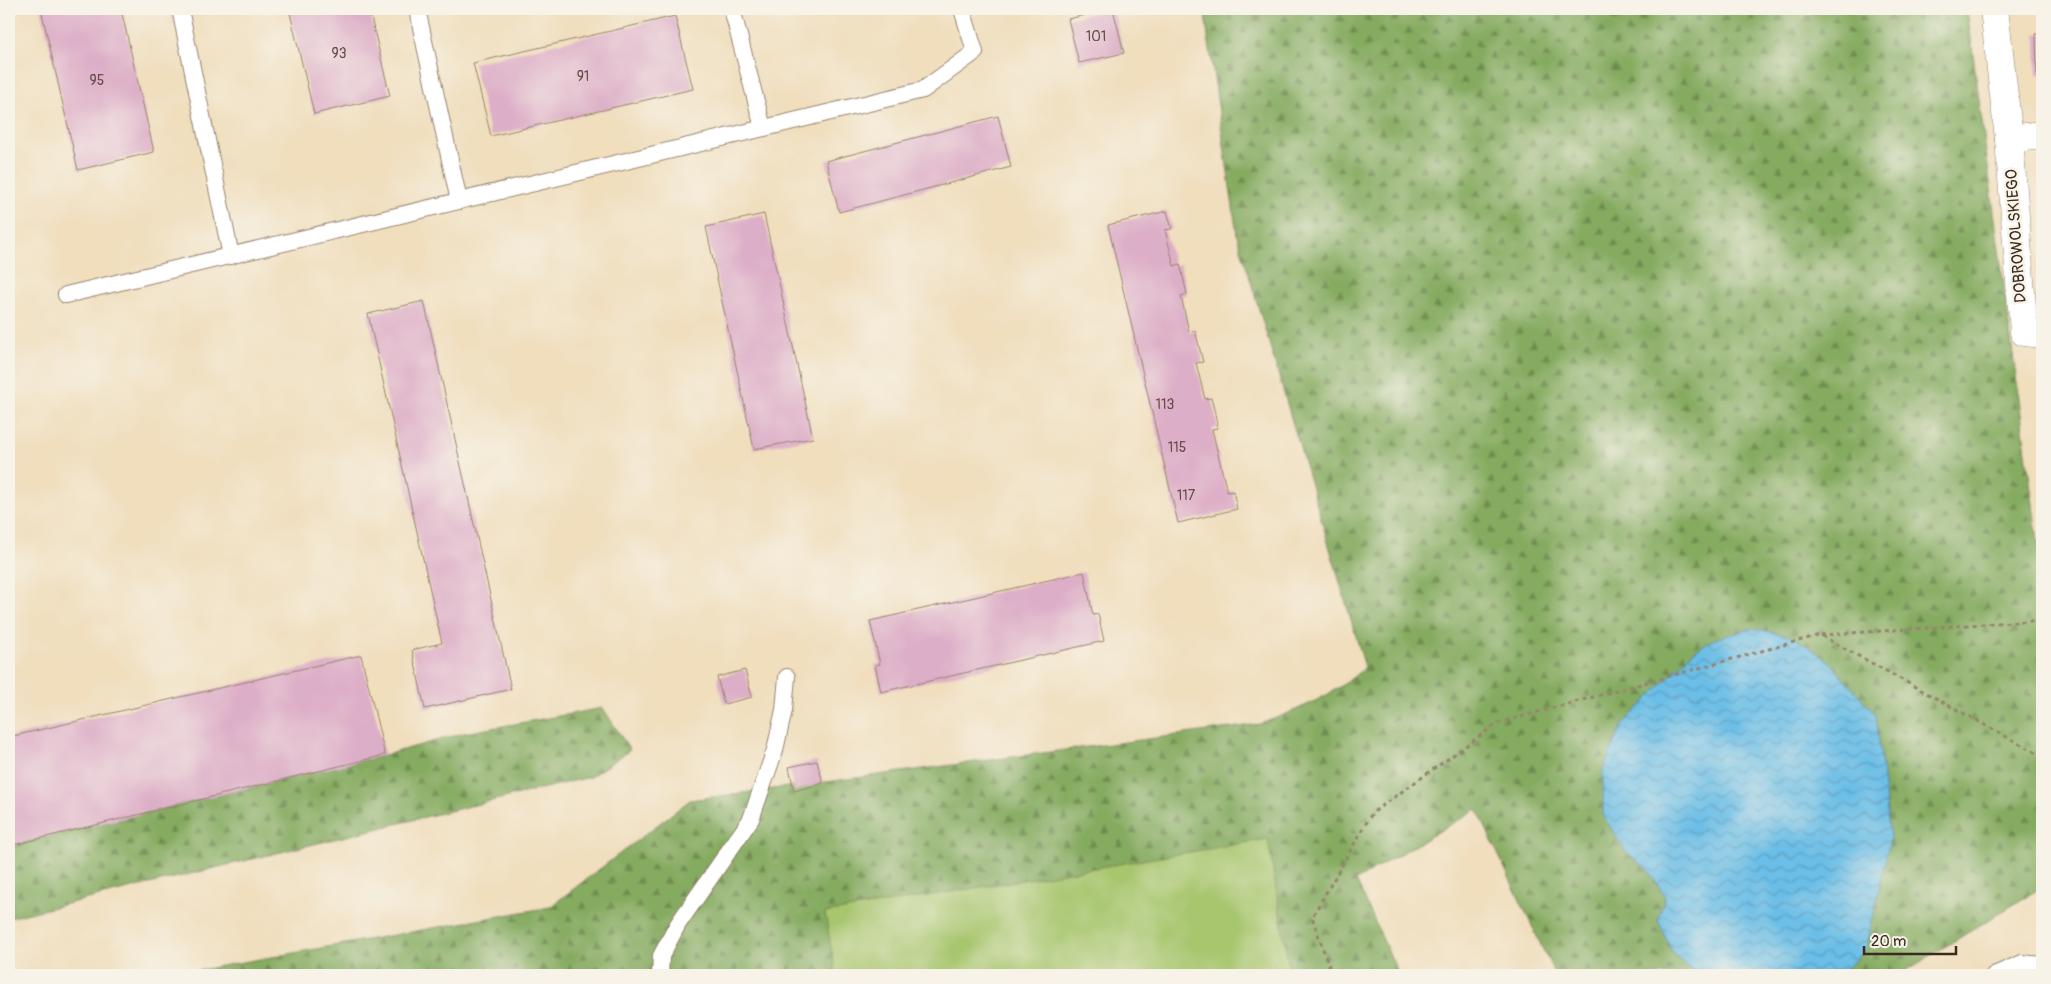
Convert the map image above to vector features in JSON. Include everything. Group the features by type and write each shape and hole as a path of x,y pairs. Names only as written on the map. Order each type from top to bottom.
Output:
{"street":[{"name":"DOBROWOLSKIEGO","path":"1994,9 2033,333"},
{"path":"2009,140 2042,135"}],"lane":[{"path":"180,9 231,256"},
{"path":"417,9 459,201"},
{"path":"732,9 763,128"},
{"path":"66,295 923,90 975,52 962,9"},
{"path":"660,975 661,956 678,924 751,819 775,750 784,710 787,677"},
{"path":"1994,975 2022,964 2042,965"}],"path":[{"path":"1332,975 1312,918 1372,813 1498,723 1820,635 2042,620"},
{"path":"1820,635 2042,756"}],"green space":[{"path":"1204,9 1967,9 2040,557 2042,558 2042,887 1899,975 1839,975 1866,950 1625,851 1648,870 1666,896 1658,920 1673,954 1699,975 1555,975 1477,809 1356,880 1399,975 171,975 550,907 690,800 1260,724 1329,694 1365,667 1237,235"},
{"path":"603,708 630,750 590,777 9,918 9,846 385,755 464,733"},
{"path":"1268,839 1290,975 836,975 825,913"}],"water":[{"path":"1753,628 1794,637 1829,661 1876,715 1890,839 1866,950 1839,975 1699,975 1673,954 1658,920 1665,896 1648,870 1625,851 1603,815 1603,770 1623,724 1693,652 1714,639"}],"building":[{"path":"41,9 121,9 154,152 78,170"},
{"path":"289,9 369,9 390,96 314,114"},
{"path":"1113,9 1124,53 1079,63 1068,19"},
{"path":"675,16 693,89 491,136 473,63"},
{"path":"2036,34 2042,34 2042,75 2037,75"},
{"path":"998,116 1011,167 839,212 826,161"},
{"path":"1167,211 1172,229 1165,230 1174,266 1180,264 1187,294 1181,296 1189,332 1195,330 1203,362 1196,363 1205,399 1211,398 1215,413 1218,428 1212,429 1227,492 1233,491 1237,509 1178,523 1108,225"},
{"path":"764,214 813,438 754,449 706,227"},
{"path":"424,301 511,689 425,709 412,650 442,643 368,314"},
{"path":"1084,572 1093,615 1098,614 1104,641 881,692 875,665 880,664 870,621"},
{"path":"361,655 385,755 9,846 9,737"},
{"path":"745,670 752,697 724,704 717,677"},
{"path":"817,761 823,783 794,791 789,767"}]}
